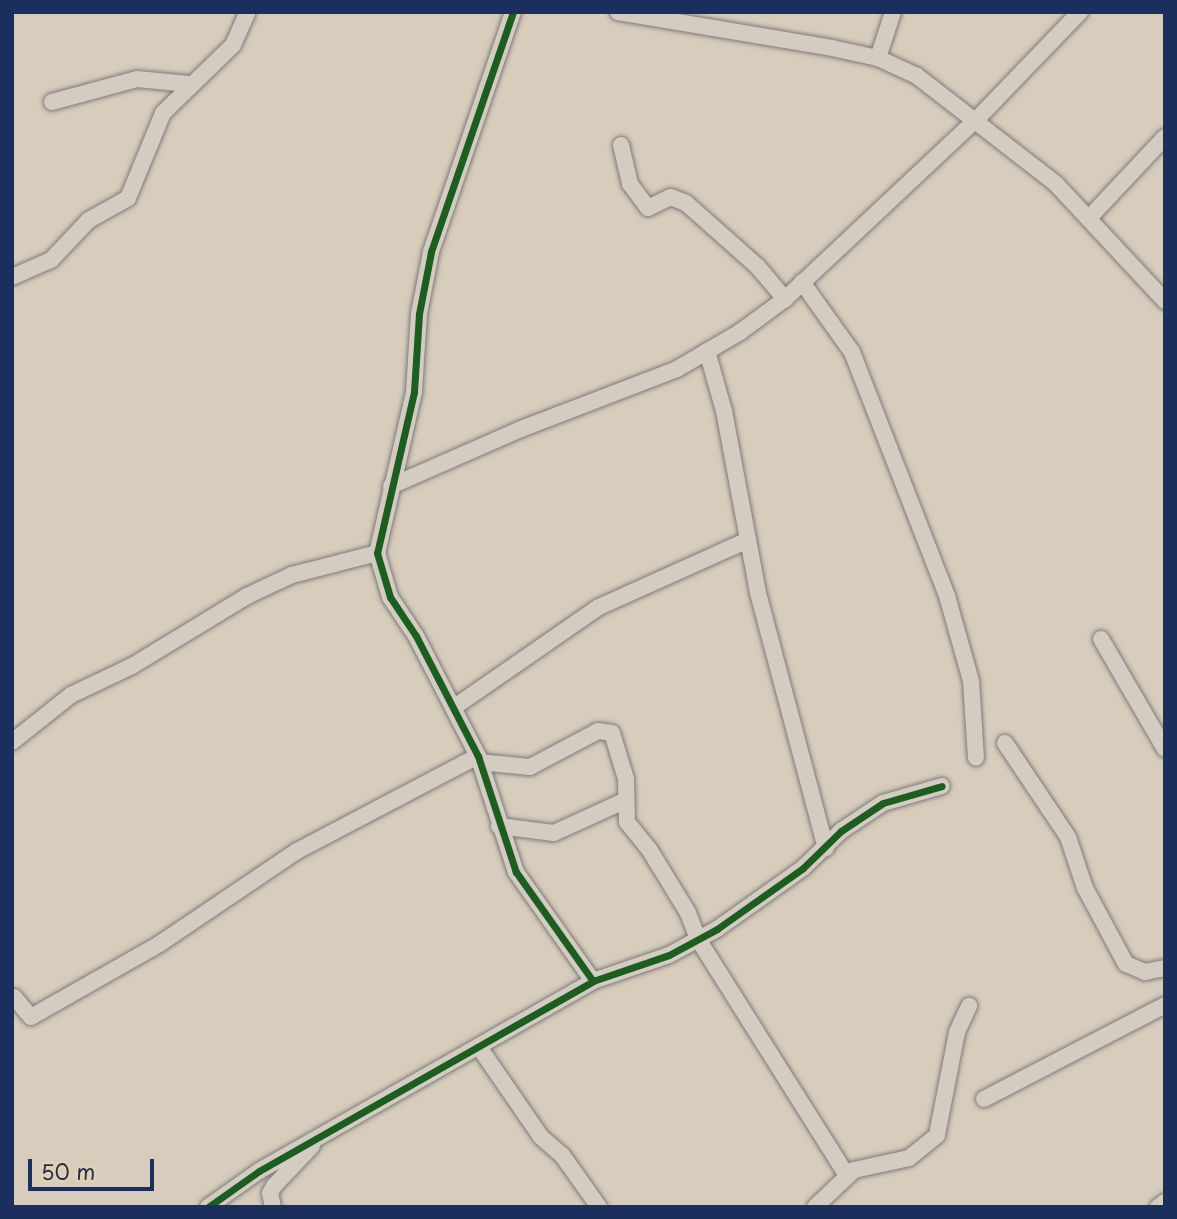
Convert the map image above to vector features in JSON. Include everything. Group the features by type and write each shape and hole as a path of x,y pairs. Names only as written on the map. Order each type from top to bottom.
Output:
{"street":[{"path":"12,277 51,260 89,220 128,198 163,113 233,45 248,12"},
{"path":"513,12 432,252 419,314 414,392 377,553 390,597 416,636 479,759 516,872 593,981"},
{"path":"618,12 878,58 917,76 978,119 1056,184 1165,301"},
{"path":"878,58 893,12"},
{"path":"391,486 521,429 677,369 785,299 978,119 1080,12"},
{"path":"52,102 122,81 189,85"},
{"path":"1089,218 1165,137"},
{"path":"621,145 630,184 648,208 671,197 686,203 758,267 785,299"},
{"path":"802,282 852,352 947,596 972,692 976,758"},
{"path":"707,351 788,720 825,848"},
{"path":"453,708 599,607 748,540"},
{"path":"12,742 63,700 132,666 247,596 292,575 377,553"},
{"path":"1101,639 1165,749"},
{"path":"13,998 31,1017 161,943 297,851 479,759 526,768 542,764 606,730 612,733 622,761 627,822 688,913 698,939 847,1176"},
{"path":"1005,743 1068,837 1085,888 1126,964 1145,972 1165,968"},
{"path":"208,1207 318,1139 593,981 669,955 698,939 803,868 883,803 942,786"},
{"path":"499,826 554,833 626,800"},
{"path":"984,1099 1165,1005"},
{"path":"815,1207 860,1167 909,1158 937,1135 957,1032 969,1006"},
{"path":"479,1048 541,1137 568,1162 599,1207"},
{"path":"273,1207 270,1194 274,1186 318,1139"},
{"path":"1158,1207 1165,1202"}],"cycle path":[{"path":"513,12 431,252 419,314 414,392 377,553 390,597 416,636 478,756 516,872 593,981"},
{"path":"208,1207 259,1171 593,981 669,955 717,929 803,868 841,831 883,803 942,786"}]}
